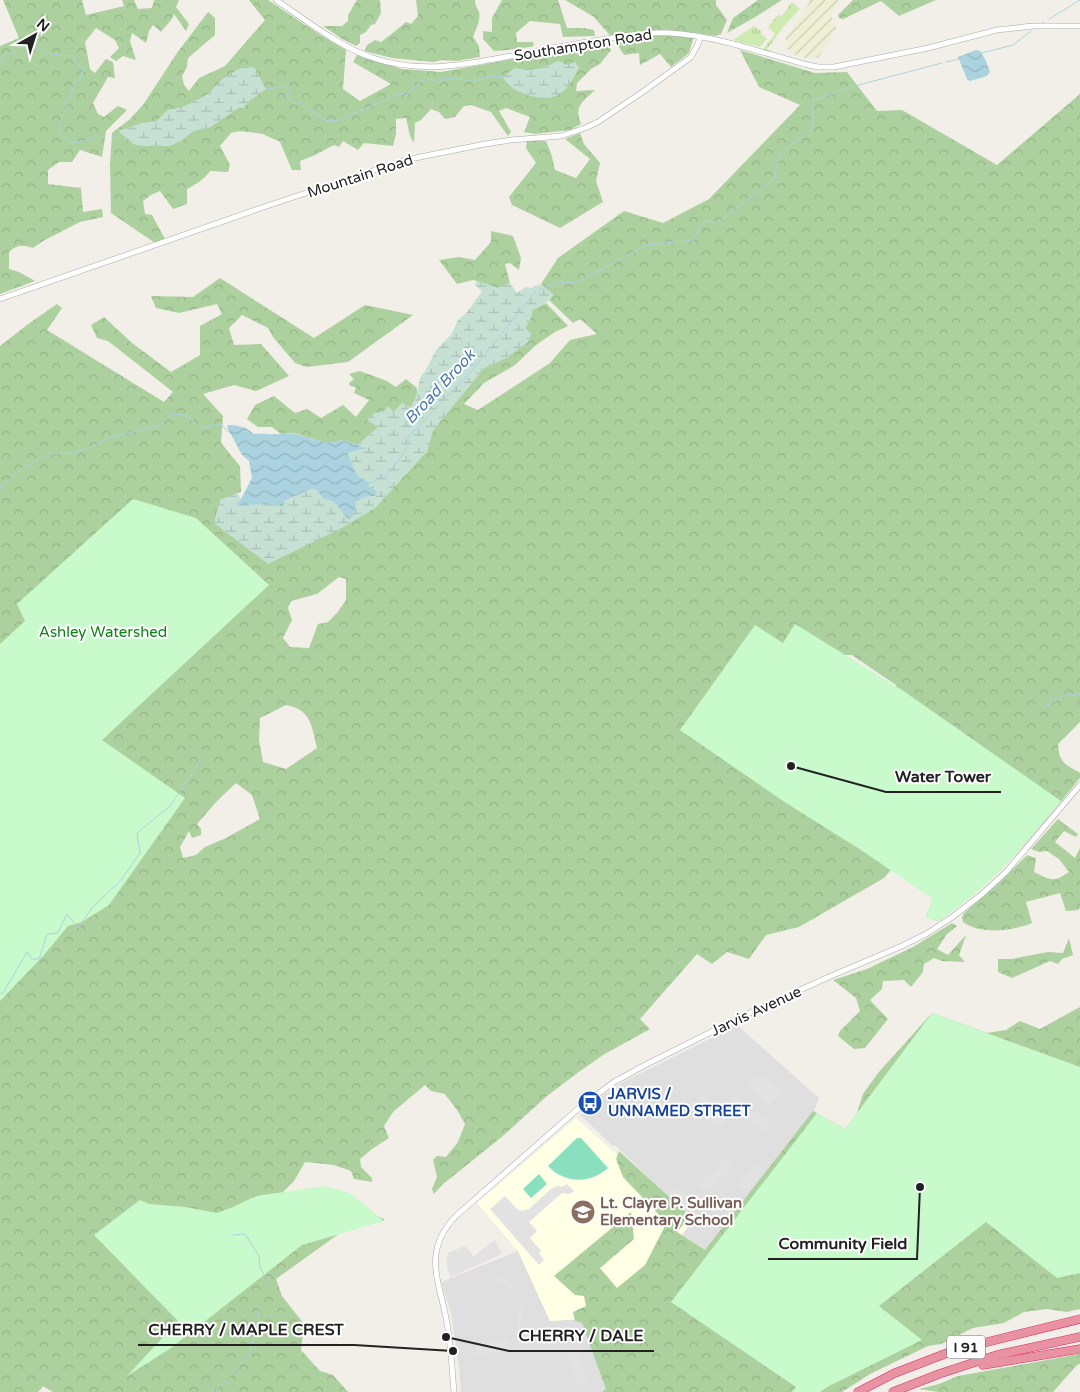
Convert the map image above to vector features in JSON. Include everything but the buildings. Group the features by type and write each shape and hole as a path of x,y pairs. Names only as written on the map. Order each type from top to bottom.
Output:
{"highway":[{"name":"I 91","path":"858,1392 895,1373 955,1350 1080,1319"},
{"name":"I 91","path":"893,1392 939,1374 997,1355 1080,1337"},
{"path":"939,1374 1001,1361 1080,1349"}],"street":[{"name":"Southampton Road","path":"276,0 353,50 375,59 429,68 458,66 648,33 670,33 700,37 808,65 830,67 928,48 997,30 1033,26 1080,26"},
{"name":"Mountain Road","path":"0,299 405,160 494,142 561,136 585,128 603,119 691,57 700,37"},
{"name":"Jarvis Avenue","path":"454,1392 447,1322 435,1272 435,1262 438,1246 446,1227 460,1212 580,1108 614,1082 739,1018 902,946 955,915 1006,872 1080,785"}],"shaded area":[{"path":"808,0 840,0 832,13 832,19 837,30 818,58 804,58 796,55 788,50 785,45 786,37 809,3"},
{"path":"737,1025 819,1098 814,1111 817,1113 709,1253 682,1235 692,1222 693,1216 678,1206 615,1145 613,1146 580,1115 597,1099 625,1081"},
{"path":"762,1075 783,1091 769,1106 746,1085 752,1078"},
{"path":"703,1092 730,1116 719,1128 714,1126 695,1109 702,1101 698,1098"},
{"path":"734,1096 741,1101 744,1107 747,1109 750,1107 769,1123 763,1132 731,1103 730,1099"},
{"name":"Lt. Clayre P. Sullivan Elementary School","path":"576,1118 692,1222 672,1246 583,1319 550,1321 518,1251 477,1203"},
{"path":"728,1156 733,1166 722,1177 718,1177 720,1180 707,1193 699,1185 711,1173 714,1174 717,1171 715,1168"},
{"path":"756,1163 765,1170 747,1193 738,1186"},
{"path":"567,1184 574,1191 570,1194 562,1193 529,1222 537,1231 530,1238 541,1251 539,1253 544,1260 539,1265 490,1209 505,1196 518,1210 523,1211 529,1209 551,1189"},
{"path":"677,1185 701,1206 694,1215 670,1194"},
{"path":"495,1240 502,1254 451,1277 447,1269 448,1253 464,1246 471,1252 473,1257"},
{"path":"518,1251 550,1321 583,1319 610,1392 461,1392 451,1313 441,1282"},
{"path":"505,1277 510,1280 523,1308 520,1334 522,1347 519,1350 517,1333 520,1304 512,1289 496,1280"},
{"path":"508,1340 508,1351 476,1355 475,1343"},
{"path":"576,1345 587,1380 585,1382 586,1385 581,1386 580,1383 576,1383 565,1349"}],"green space":[{"path":"3,0 82,0 86,15 124,6 122,0 134,0 138,9 152,8 154,0 179,0 176,7 189,24 186,31 174,14 161,32 153,25 149,31 146,43 132,33 130,41 136,60 123,56 116,61 110,57 119,48 115,40 96,28 85,42 90,69 95,73 106,59 113,62 115,78 108,77 93,103 98,114 104,117 118,106 127,110 106,131 102,157 80,150 72,162 59,162 48,170 48,184 81,188 83,212 102,209 103,217 80,222 33,248 20,246 12,249 9,252 9,269 35,281 0,294 0,46 19,38"},
{"path":"249,0 268,0 346,50 343,89 360,101 391,84 353,62 357,55 402,69 441,72 606,42 611,50 600,64 591,69 577,83 576,91 595,90 580,105 578,113 581,124 570,130 535,134 524,132 530,117 506,108 499,111 511,132 508,136 491,112 471,105 464,106 455,117 445,119 439,112 431,109 421,120 415,123 414,143 410,136 406,118 396,119 396,134 393,146 364,143 358,150 343,141 339,147 334,145 300,161 301,170 292,170 280,142 263,134 240,131 231,133 220,146 230,165 228,172 210,171 187,189 187,204 173,209 160,191 143,201 145,214 152,215 165,239 155,243 111,213 110,166 112,133 130,119 143,105 177,53 208,12 215,18 215,35 188,58 187,67 182,76 184,85 189,91 199,78 225,66 265,20","holes":["558,61 566,65 579,67 563,91 515,68 537,69","220,81 266,89 250,100 243,108 238,108 210,127 193,131 182,140 169,146 143,146 128,139 119,131 143,123 156,122 168,110 181,108 210,93"]},
{"path":"357,0 380,0 381,13 375,24 371,25 366,32 360,35 360,43 356,46 323,26 342,26 348,21 348,15"},
{"path":"416,0 475,0 479,18 473,37 479,46 480,57 433,62 392,58 364,51 367,45 375,40 381,42 406,22 411,24 418,16"},
{"path":"502,0 558,0 567,28 594,30 595,36 563,37 560,24 530,21 516,33 517,42 533,42 534,46 494,51 483,39 483,31 492,32 492,18"},
{"path":"565,0 716,0 716,5 727,20 721,34 716,36 695,33 689,53 671,67 660,54 640,65 639,53 624,55 594,17"},
{"path":"758,0 782,0 727,33 733,18"},
{"path":"853,0 936,0 899,16 881,1 843,19 839,18 838,15"},
{"path":"792,2 800,9 767,49 774,53 763,49 775,34 768,27 778,15 782,16"},
{"path":"754,26 767,39 760,47 733,40"},
{"path":"740,50 815,73 847,72 877,111 902,110 997,165 1080,94 1080,722 1058,744 1061,759 1080,773 1080,778 1015,855 978,890 938,921 926,917 933,899 919,875 902,877 891,870 884,878 799,927 766,935 749,959 727,952 712,964 697,954 640,1019 650,1029 603,1055 547,1096 504,1135 442,1185 434,1194 432,1189 437,1177 433,1160 437,1156 446,1157 458,1142 465,1124 445,1094 431,1091 425,1085 393,1112 384,1126 389,1138 360,1159 361,1167 372,1178 372,1182 354,1179 351,1171 334,1165 305,1162 294,1181 282,1193 352,1202 385,1220 365,1223 340,1233 276,1279 282,1296 304,1324 301,1350 320,1371 333,1375 348,1392 53,1392 43,1386 38,1392 0,1392 0,346 57,304 62,308 47,330 164,402 173,392 108,341 97,338 91,325 104,317 132,343 171,372 200,355 200,326 222,314 217,304 179,313 156,308 151,296 193,297 220,278 314,338 365,305 413,315 348,362 306,367 295,363 273,337 268,328 242,315 229,328 234,345 261,344 289,376 256,391 234,385 203,394 223,416 221,443 240,466 241,492 220,500 375,508 427,451 433,430 484,368 508,357 531,318 532,310 546,303 568,326 536,345 515,365 484,383 464,404 478,410 550,363 570,340 597,334 580,319 573,323 549,300 553,295 541,284 558,258 624,211 663,223 709,199 800,105 759,87","holes":["339,577 346,579 346,600 328,622 318,624 309,648 290,647 283,638 292,620 288,608 291,601 317,594","844,655 852,655 896,685 893,695","286,705 301,710 312,726 317,748 286,769 263,762 259,740 260,718","236,783 252,795 260,819 226,838 205,847 196,855 183,858 180,847 189,831 192,838 201,835 201,829 197,824"]},
{"path":"558,61 566,65 575,62 579,67 573,79 564,90 552,97 536,97 520,92 512,88 503,77 515,68 537,69"},
{"path":"246,66 255,68 266,89 250,100 243,108 238,108 210,127 193,131 182,140 169,146 132,144 119,131 143,123 156,122 168,110 181,108 210,93 220,81"},
{"path":"580,133 584,144 600,163 596,181 603,202 560,228 512,205 509,197 536,163 526,148 527,141 546,141 555,170 576,178 590,159 565,139"},
{"path":"491,231 513,236 521,258 519,270 510,263 505,264 510,283 498,288 473,280 457,284 439,260 459,257 475,260 491,242"},
{"path":"477,281 498,288 510,283 517,293 526,287 531,288 541,284 554,295 546,303 532,310 531,318 525,328 532,334 528,342 508,357 484,368 433,430 427,451 375,508 342,528 268,564 214,523 220,500 237,493 241,499 237,504 272,504 277,506 302,493 315,489 324,499 337,505 346,517 354,513 356,502 365,497 375,496 368,482 357,475 348,454 366,447 358,445 378,427 367,420 375,413 383,412 388,406 393,412 402,403 411,407 417,395 420,378 436,350 451,335 458,320 467,312 482,291 475,285"},
{"path":"360,371 387,381 396,387 406,379 417,388 417,395 411,407 393,412 375,413 368,420 378,427 358,445 342,440 323,442 299,434 281,434 272,427 258,427 247,419 255,405 274,396 295,413 307,409 321,418 343,405 356,417 369,400 354,393 356,387 350,386 349,383 354,379 349,374"},
{"name":"Ashley Watershed","path":"133,499 196,518 269,585 102,740 185,798 109,905 82,922 68,926 44,955 0,1001 0,644 25,621 17,604"},
{"path":"795,624 902,690 1061,801 1004,866 974,895 938,921 926,917 933,899 858,848 786,803 680,730 755,625 783,643"},
{"path":"1058,819 1078,834 1076,837 1064,831 1055,842 1075,858 1080,848 1080,908 1078,910 1066,911 1060,893 1026,902 1032,923 1024,926 1006,930 987,930 970,926 963,922 962,917 964,913 1000,882 1027,855 1036,858 1034,872 1044,877 1055,879 1069,872 1059,859 1047,851 1039,852 1031,849"},
{"path":"952,923 957,926 947,934 937,949 948,955 966,935 959,955 965,962 942,961 934,958 924,964 923,972 911,987 904,980 883,981 882,989 870,1000 888,1019 865,1048 854,1049 838,1036 840,1031 860,1011 856,998 833,980 867,969 913,947"},
{"path":"1069,938 1073,955 1062,959 1058,964 1050,961 1012,978 998,972 998,959 1011,959 1048,952 1063,953"},
{"path":"1080,1007 1080,1309 1067,1312 1047,1309 1024,1312 1004,1323 973,1328 941,1344 928,1346 870,1374 842,1392 602,1392 606,1389 582,1323 575,1321 573,1312 586,1306 584,1296 575,1295 554,1276 631,1212 634,1239 600,1268 617,1288 645,1265 664,1228 659,1215 623,1177 616,1159 619,1151 690,1216 677,1232 705,1250 813,1111 845,1129 857,1113 863,1094 878,1073 932,1013 987,1033 1006,1030 1020,1021 1040,1029"},
{"path":"932,1013 1080,1067 1080,1273 1057,1278 986,1222 879,1306 922,1340 820,1392 792,1392 796,1387 671,1302 817,1113 845,1129"},
{"path":"577,1138 581,1138 608,1168 593,1177 578,1180 562,1176 548,1166"},
{"path":"539,1174 547,1184 531,1198 523,1189"},
{"path":"325,1186 350,1193 384,1221 302,1245 171,1348 127,1376 178,1321 94,1235 140,1200 149,1204 185,1207 217,1213 256,1196"},
{"path":"1080,1354 1080,1364 1053,1392 938,1392 919,1389 939,1384 958,1376"}],"water":[{"path":"976,50 980,51 990,72 987,76 970,81 967,79 958,57"},
{"path":"228,425 242,427 253,434 292,434 324,442 342,440 367,448 348,454 357,475 368,482 370,487 376,491 375,496 365,497 356,502 354,514 349,519 337,505 324,499 315,489 285,501 283,506 272,504 236,505 252,478 249,461 242,455 227,427"}],"waterway":[{"name":"Broad Brook","path":"1049,19 1080,0"},
{"name":"Broad Brook","path":"982,53 1013,45 1031,31"},
{"path":"0,64 5,55 34,42 35,46 49,53 73,56 75,61 84,70 78,81 74,82 71,96 66,101 66,112 62,116 59,131 69,141 74,142 103,137"},
{"name":"Broad Brook","path":"946,62 959,59"},
{"name":"Broad Brook","path":"851,87 942,63"},
{"path":"265,88 288,85 291,90 286,96 295,104 300,102 305,108 325,120 337,121 396,95 403,93 406,96 417,84 426,80 436,80 441,83 445,78 479,80 490,76 503,77"},
{"name":"Broad Brook","path":"539,290 559,282 576,283 646,245 694,240 699,228 706,220 716,224 774,179 780,153 813,129 813,101 847,88"},
{"path":"112,137 127,138"},
{"name":"Broad Brook","path":"369,483 385,477 405,452 410,435 470,373 535,292"},
{"name":"Broad Brook","path":"0,489 21,469 50,454 72,453 92,447 108,438 160,425 173,414 184,415 193,421"},
{"name":"Broad Brook","path":"197,424 204,428 220,424 231,434"},
{"path":"1043,708 1064,695 1080,694"},
{"path":"0,994 3,993 27,952 32,959 39,959 47,934 58,933 67,914 78,928 92,908 121,880 140,853 137,833 170,806 203,756"},
{"path":"233,1235 245,1234 259,1256 260,1268 270,1284"},
{"path":"211,1392 224,1383 250,1352 257,1326 259,1309"}],"place":[{"name":"Water Tower","path":"791,766"},
{"name":"JARVIS / UNNAMED STREET","path":"590,1103"},
{"name":"Community Field","path":"920,1187"},
{"name":"Lt. Clayre P. Sullivan Elementary School","path":"583,1212"},
{"name":"CHERRY / DALE","path":"446,1337"},
{"name":"CHERRY / MAPLE CREST","path":"453,1351"}]}
